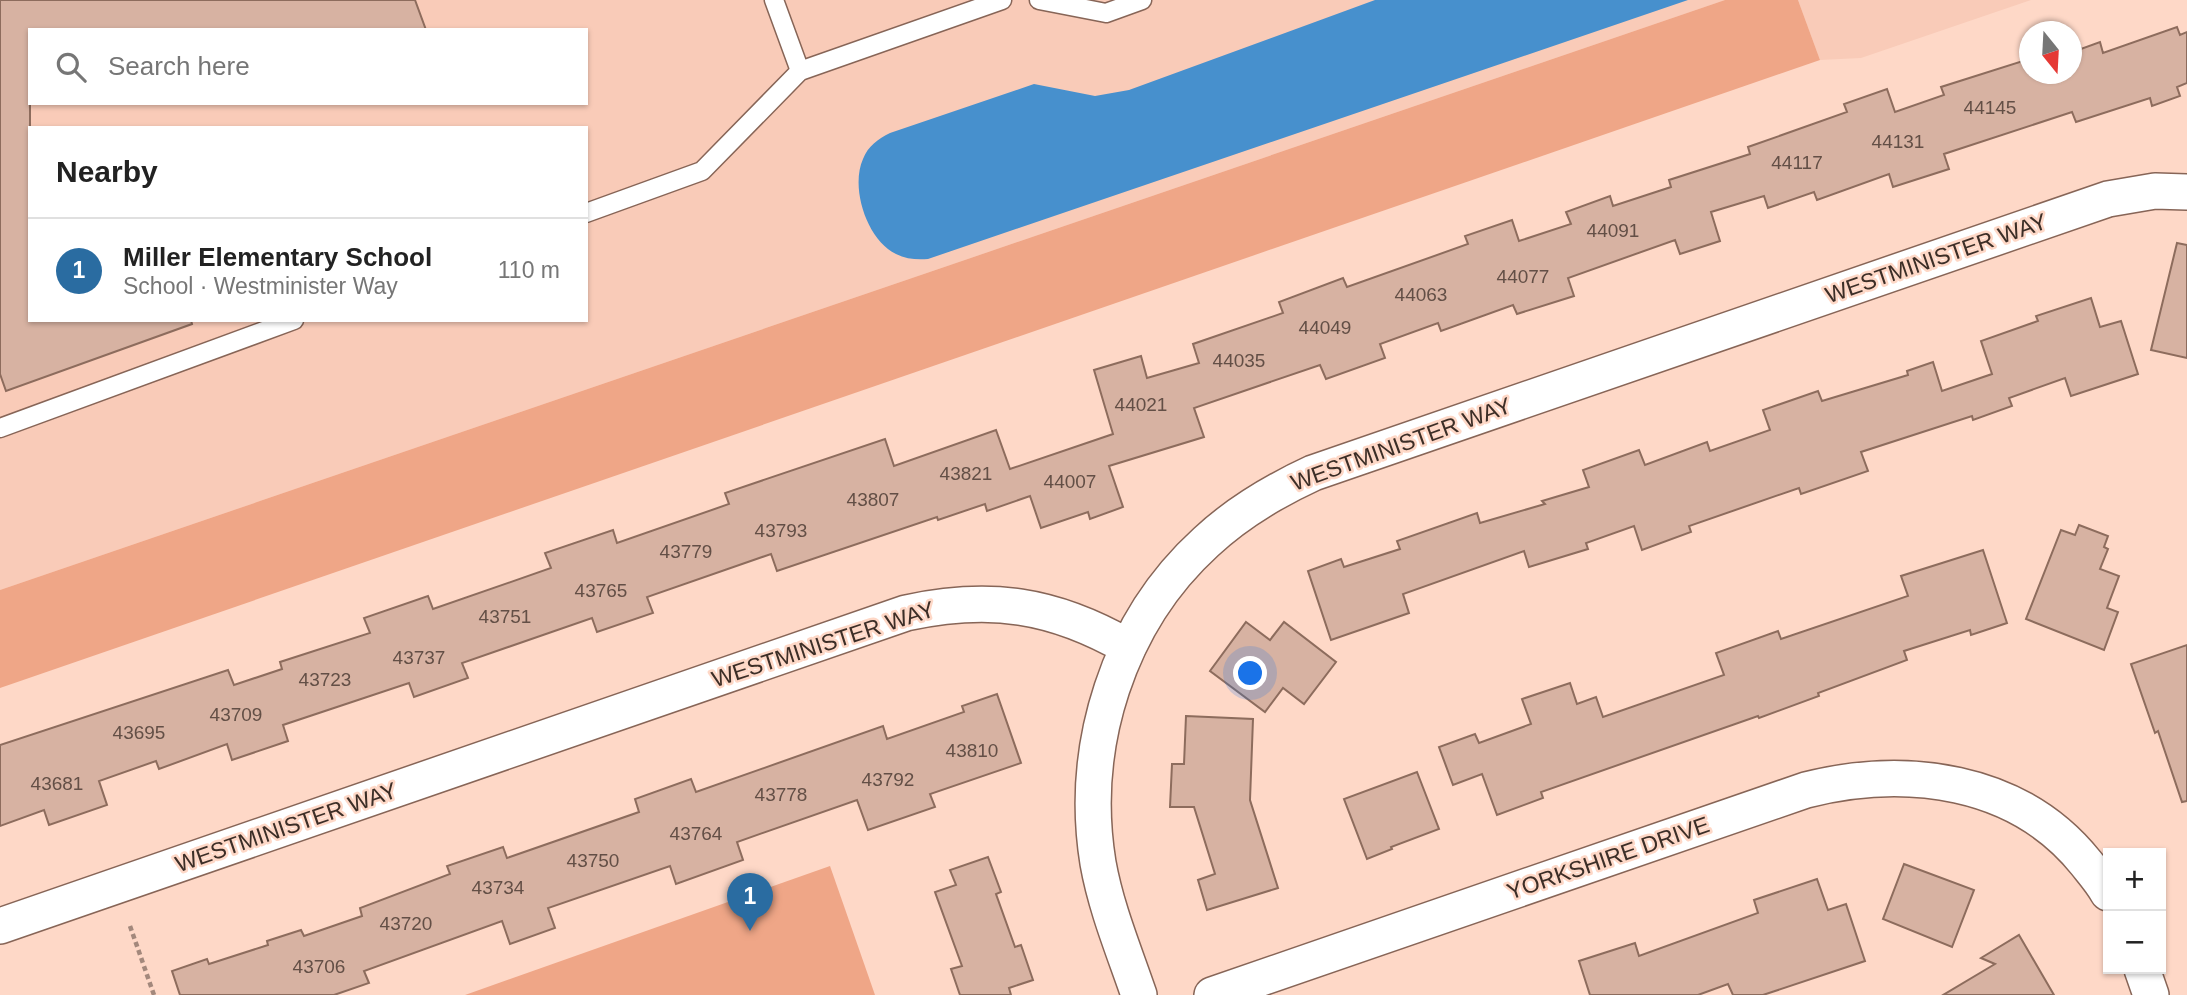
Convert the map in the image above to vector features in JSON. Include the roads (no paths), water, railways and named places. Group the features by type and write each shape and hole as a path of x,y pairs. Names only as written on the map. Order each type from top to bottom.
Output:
{"street":[{"name":"WESTMINISTER WAY","path":"0,926 905,612 968,603 1020,606 1071,619 1101,631 1128,647 1157,598 1206,542 1251,506 1313,473 2108,199 2155,191 2187,192"},
{"path":"1128,647 1114,681 1099,732 1094,772 1093,819 1106,901 1139,995"},
{"name":"YORKSHIRE DRIVE","path":"1212,995 1805,790 1838,782 1912,778 1980,790 2011,803 2050,827 2074,848 2103,886"},
{"path":"2144,974 2151,995"}],"lane":[{"path":"774,0 800,71"},
{"path":"588,212 702,171 800,71 1002,0"},
{"path":"1039,0 1107,13 1142,0"},
{"path":"0,428 289,322"}],"water":[{"path":"1375,0 1688,0 928,259 912,259 896,254 886,247 869,225 860,198 859,171 865,154 878,140 890,133 1034,84 1095,96 1129,90"}],"place":[{"name":"Miller Elementary School","path":"750,931"}]}
